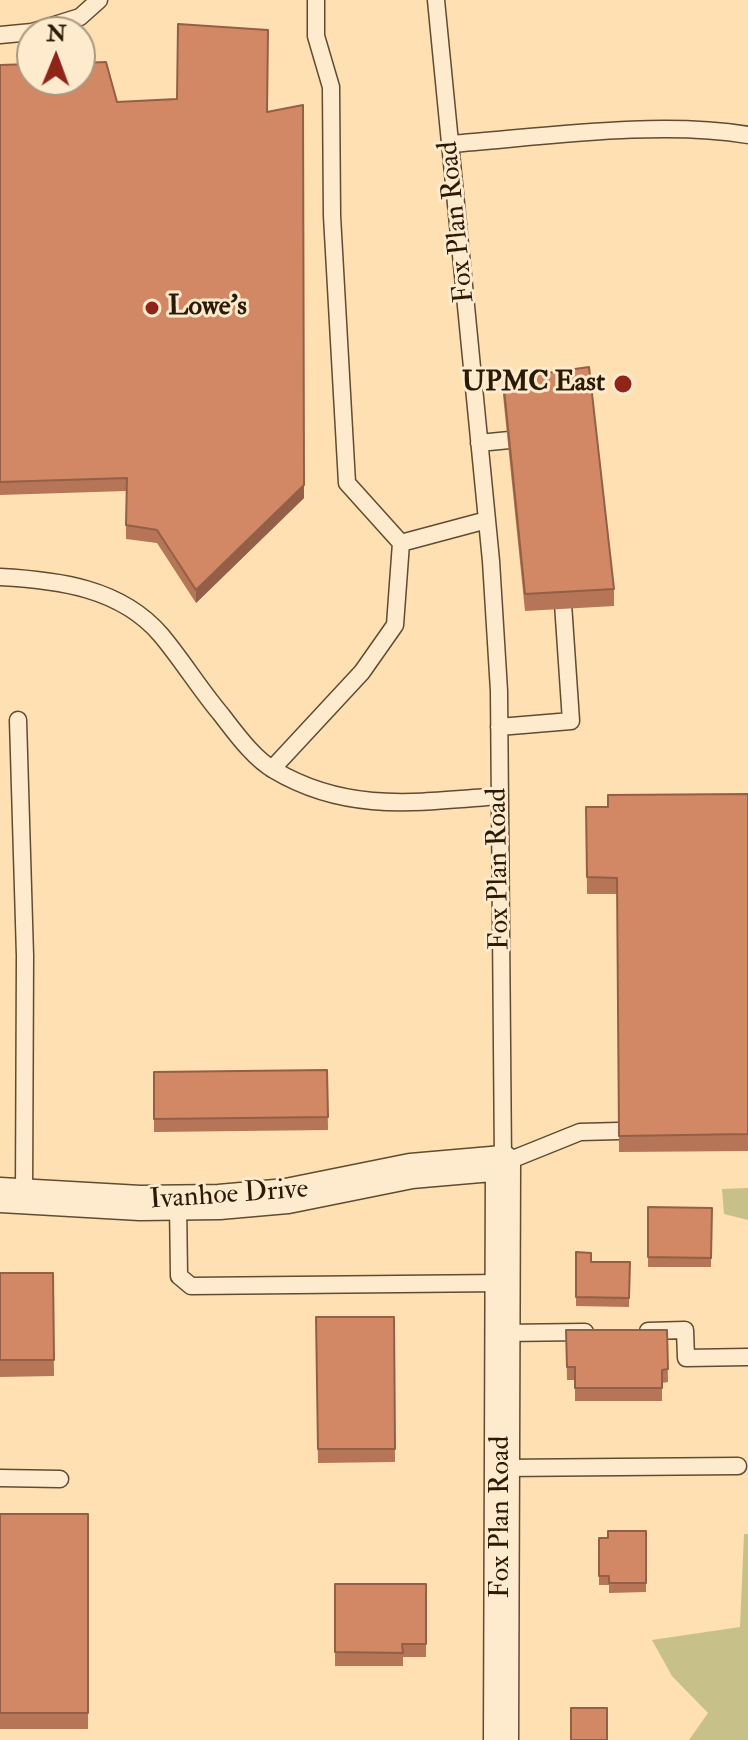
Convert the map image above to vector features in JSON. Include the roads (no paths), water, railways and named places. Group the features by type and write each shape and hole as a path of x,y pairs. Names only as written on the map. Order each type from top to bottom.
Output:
{"street":[{"name":"Ivanhoe Drive","path":"12,1196 178,1202 287,1196 411,1171 503,1163"},
{"name":"Fox Plan Road","path":"497,1733 503,1163"}],"lane":[{"path":"81,16 99,0"},
{"path":"272,769 362,672 395,625 401,543 347,483 332,216 331,87 316,36 316,0"},
{"name":"Fox Plan Road","path":"436,0 487,520 499,727 503,1163"},
{"path":"450,144 625,131 748,135"},
{"path":"479,443 543,439"},
{"path":"401,543 487,520"},
{"path":"499,727 571,721 561,576"},
{"path":"0,577 51,579 97,591 133,611 160,633 238,735 272,769 312,788 354,800 405,803 500,796"},
{"path":"12,1196 25,956 18,720"},
{"path":"503,1163 580,1132 619,1131"},
{"path":"178,1202 179,1276 191,1286 503,1283"},
{"path":"503,1333 685,1330 686,1358 748,1357"},
{"path":"502,1468 738,1466"},
{"path":"0,1478 60,1479"}],"place":[{"name":"Lowe's","path":"152,308"},
{"name":"UPMC East","path":"623,384"}]}
